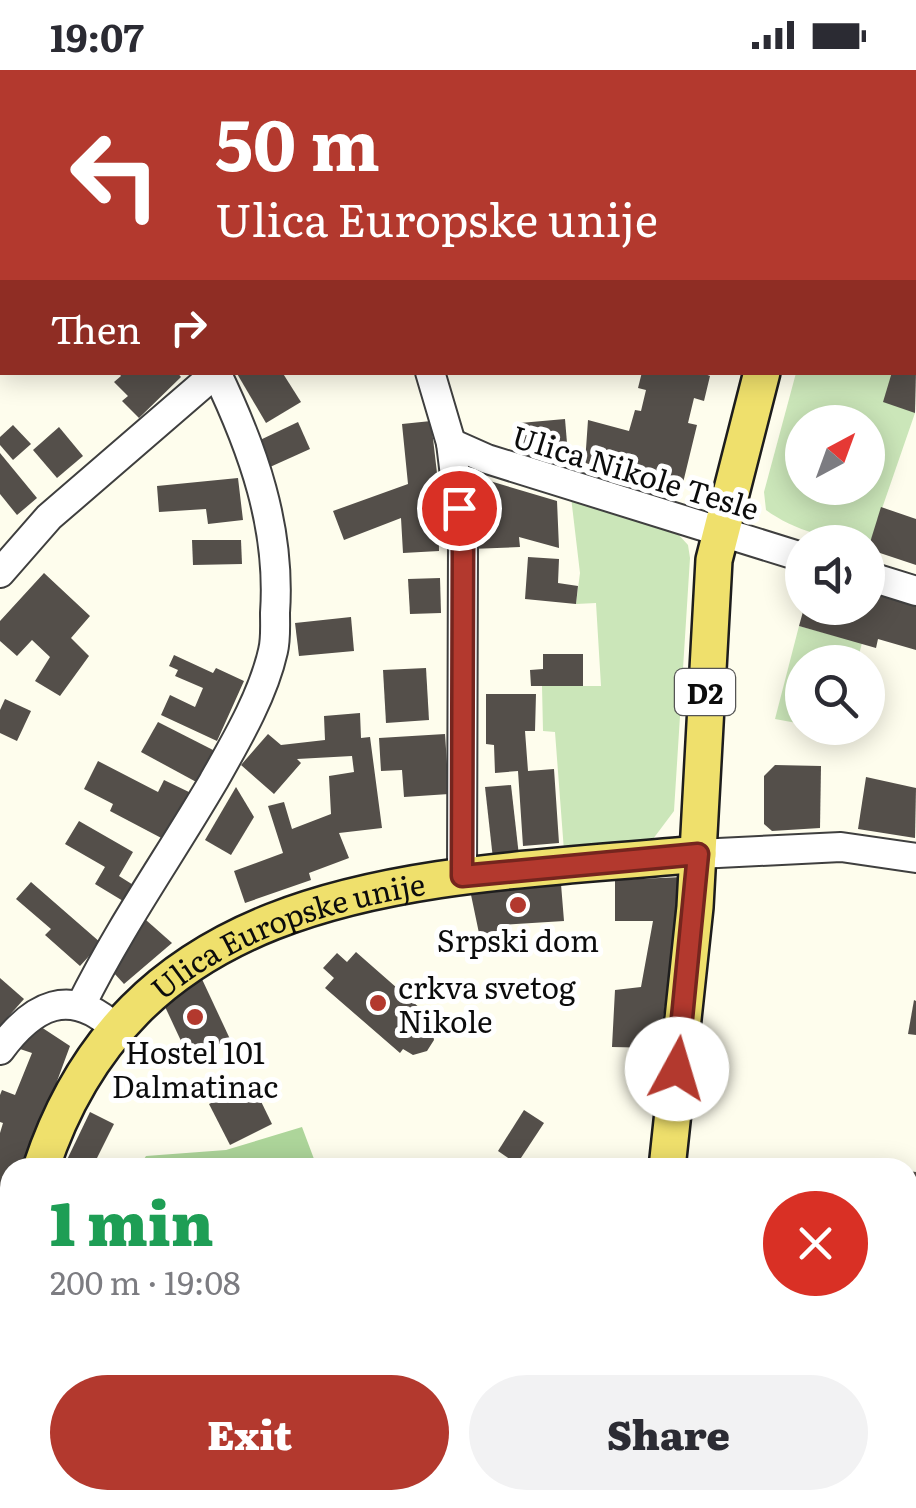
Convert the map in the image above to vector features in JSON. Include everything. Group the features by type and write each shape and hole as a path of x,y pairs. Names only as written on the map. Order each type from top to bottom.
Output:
{"main road":[{"name":"D2","path":"668,1158 698,854 707,642 720,530 761,375"},
{"name":"Ulica Europske unije","path":"45,1158 70,1096 115,1028 168,977 262,924 370,892 462,876 698,854"}],"street":[{"path":"0,573 49,517 214,375"},
{"path":"81,1005 241,733 273,650 278,580 271,521 254,458 217,375"},
{"path":"431,375 452,443 463,541 462,876"},
{"name":"Ulica Nikole Tesle","path":"452,443 488,459 785,551"},
{"path":"885,581 916,591"},
{"path":"698,854 841,847 916,858"},
{"path":"0,1050 11,1035 40,1011 67,1003 100,1014 115,1028"}],"green space":[{"path":"795,375 893,375 915,413 885,500 885,405 787,405"},
{"path":"785,414 785,505 883,505 876,525 794,525 766,510 764,492"},
{"path":"571,497 677,533 688,545 690,558 674,811 653,839 564,851 555,732 543,731 542,686 601,686 596,603 576,604 580,573"},
{"path":"799,626 862,643 861,645 794,645"},
{"path":"785,680 785,721 775,719"},
{"path":"302,1127 314,1158 145,1158 226,1150"}],"building":[{"path":"238,375 284,375 301,402 266,423"},
{"path":"641,375 710,376 704,401 694,398 688,423 697,425 682,487 585,463 588,420 629,431 635,410 641,411 646,390 638,388"},
{"path":"891,375 916,375 915,413 883,402"},
{"path":"121,376 181,377 139,418 122,401 128,396 114,382"},
{"path":"565,419 569,467 523,454 520,423"},
{"path":"431,421 438,482 439,551 403,553 401,518 344,540 333,511 408,484 402,424"},
{"path":"298,422 310,449 270,467 258,441"},
{"path":"13,425 31,444 13,460 0,445 0,437"},
{"path":"59,427 83,456 57,478 33,450"},
{"path":"0,453 37,498 17,515 0,494"},
{"path":"473,476 557,501 559,548 519,537 520,547 470,549 467,481"},
{"path":"238,478 243,520 208,524 206,509 159,512 157,486"},
{"path":"881,507 916,519 916,565 885,555 885,525 875,525"},
{"path":"192,540 241,540 242,564 193,565"},
{"path":"528,557 559,559 558,583 578,586 576,604 525,599"},
{"path":"44,573 90,616 71,638 89,656 60,696 35,681 50,657 32,640 17,656 0,641 0,621"},
{"path":"440,578 441,613 410,614 408,579"},
{"path":"885,590 916,599 916,650 878,639 877,645 866,645 799,626 885,625"},
{"path":"351,617 354,651 299,656 295,623"},
{"path":"543,654 583,654 583,686 531,686 530,670 543,669"},
{"path":"174,655 213,673 216,668 244,681 217,741 161,715 170,695 195,707 203,688 175,676 178,670 169,666"},
{"path":"426,668 429,720 386,723 383,670"},
{"path":"486,694 536,694 535,731 525,731 528,771 554,769 559,843 523,846 518,771 495,773 494,745 486,744"},
{"path":"5,699 31,711 17,741 0,733 0,710"},
{"path":"360,713 361,738 370,737 382,828 339,833 349,858 309,873 311,880 245,903 234,871 283,853 268,806 284,802 292,829 331,814 329,776 354,772 352,756 297,759 301,763 274,794 241,765 268,734 281,745 325,740 324,716"},
{"path":"158,722 215,751 200,784 141,752"},
{"path":"445,734 449,794 404,797 402,770 381,771 379,738"},
{"path":"98,761 158,792 164,780 191,793 167,841 110,811 113,804 84,789"},
{"path":"775,765 821,766 820,828 772,831 764,824 764,776"},
{"path":"866,777 916,788 915,838 858,829"},
{"path":"511,785 519,856 493,859 485,787"},
{"path":"236,787 254,817 231,855 205,840"},
{"path":"79,821 133,852 119,876 138,888 128,904 95,884 105,867 65,844"},
{"path":"683,877 659,1048 612,1047 615,990 641,987 653,921 615,921 615,880"},
{"path":"31,882 101,943 80,966 45,935 51,929 16,899"},
{"name":"Srpski dom","path":"561,884 564,921 498,925 501,934 480,938 470,890"},
{"path":"146,920 172,943 124,984 113,972 120,949"},
{"name":"crkva svetog Nikole","path":"356,952 430,1017 426,1022 432,1027 434,1040 427,1051 413,1055 403,1049 400,1053 325,988 334,978 323,968 337,953 347,962"},
{"name":"Hostel 101 Dalmatinac","path":"201,977 230,1039 189,1058 160,996"},
{"path":"0,978 24,999 0,1026"},
{"path":"916,1001 916,1035 908,1034"},
{"path":"38,1025 70,1046 29,1158 0,1158 0,1095 2,1090 15,1095 32,1053 20,1049"},
{"path":"252,1083 272,1124 230,1145 209,1104"},
{"path":"524,1110 544,1123 521,1158 508,1158 498,1151"},
{"path":"90,1112 114,1124 97,1158 68,1158"}],"place":[{"name":"Srpski dom","path":"518,905"},
{"name":"crkva svetog Nikole","path":"378,1003"},
{"name":"Hostel 101 Dalmatinac","path":"195,1017"}],"route":[{"path":"459,508 463,541 462,876 698,854 677,1069"}]}
